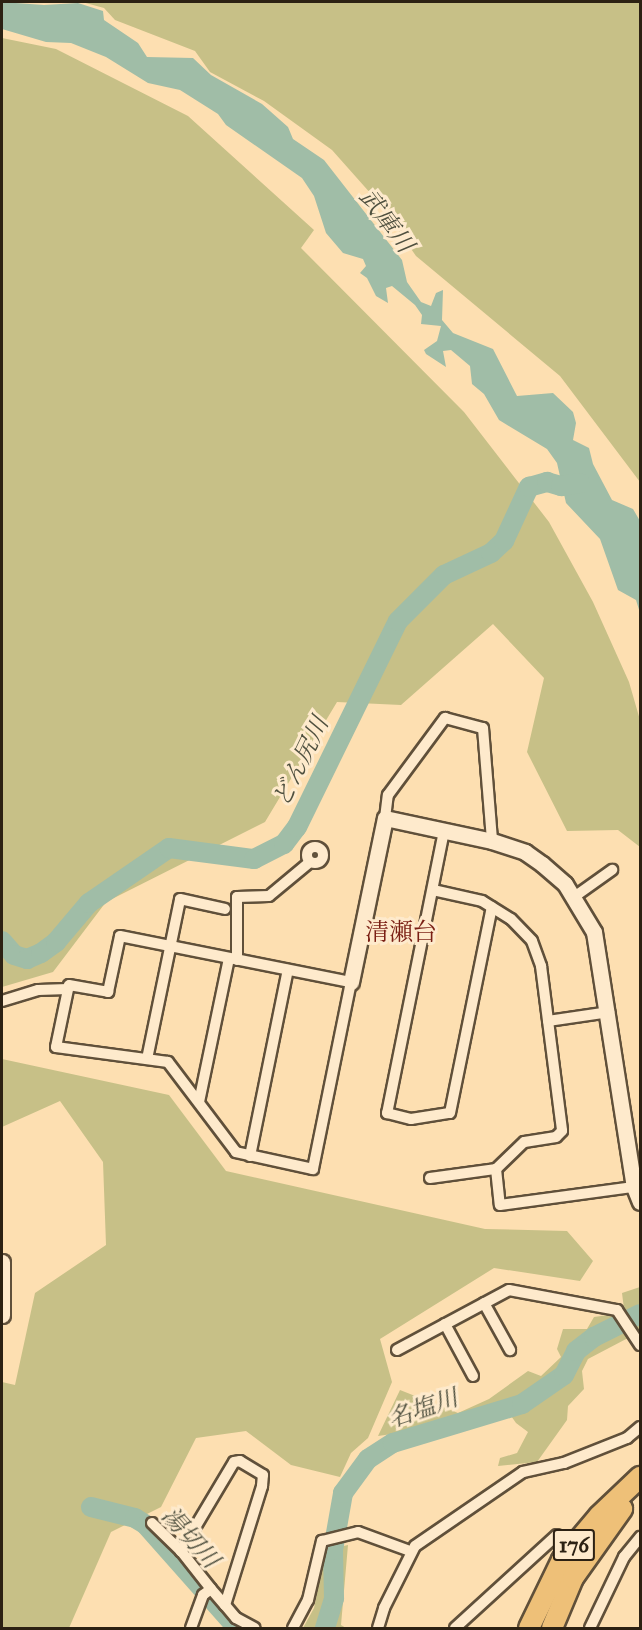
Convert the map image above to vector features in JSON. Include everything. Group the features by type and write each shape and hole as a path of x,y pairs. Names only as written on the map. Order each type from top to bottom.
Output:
{"highway":[{"name":"176","path":"530,1629 562,1560 598,1516 640,1477"},
{"name":"176","path":"552,1629 573,1578 593,1545 640,1491"}],"street":[{"path":"351,982 120,936 108,992 69,985 56,1047 168,1062 236,1152 313,1170 385,819 388,795 445,718 483,728 492,841"},
{"path":"385,819 492,841 525,852 565,884 574,897 594,932 609,1012 634,1187 640,1202"},
{"path":"444,831 387,1113 411,1119 450,1113 492,907"},
{"path":"200,1102 233,959 237,897 269,896 310,862"},
{"path":"574,897 612,870"},
{"path":"430,1178 496,1169 524,1142 556,1137 562,1131 541,966 532,941 511,919 492,907 433,890"},
{"path":"147,1059 180,899 225,909"},
{"path":"250,1156 288,970"},
{"path":"2,1001 38,990 68,989"},
{"path":"548,1021 609,1012"},
{"path":"496,1169 501,1205 634,1187"},
{"path":"2,1262 2,1315"},
{"path":"397,1350 509,1290 617,1310 640,1345"},
{"path":"484,1303 510,1350"},
{"path":"445,1324 473,1377"},
{"path":"378,1629 410,1551 523,1472 564,1463 627,1438 640,1427"},
{"path":"181,1551 234,1462 240,1461 255,1467 262,1475 262,1486 225,1605"},
{"path":"152,1523 181,1551 236,1618 255,1629"},
{"path":"293,1629 308,1600 322,1541 358,1532 410,1551"},
{"path":"454,1629 557,1535"},
{"path":"591,1629 614,1576 640,1537"},
{"path":"191,1629 204,1595 211,1589"}],"shaded area":[{"path":"2,2 44,5 78,3 103,11 104,20 138,43 147,57 193,58 211,75 262,104 288,127 293,139 324,160 402,260 407,282 421,302 431,306 436,293 443,290 442,320 453,333 493,349 517,396 553,393 573,412 576,423 573,440 589,448 593,464 612,500 633,509 640,521 640,613 636,600 618,590 600,539 566,503 557,463 547,449 499,420 484,394 472,384 470,366 451,350 443,351 446,367 426,354 424,350 437,341 441,326 421,324 422,315 415,305 392,286 386,288 388,303 376,296 367,278 360,273 366,266 363,259 343,253 326,233 314,196 302,178 226,125 218,114 180,90 148,83 106,57 71,43 46,42 2,29"},
{"path":"82,2 640,2 640,482 560,376 416,256 380,204 332,150 264,101 210,72 195,51 115,20 104,8"},
{"path":"2,38 56,49 188,116 314,230 301,248 464,412 549,522 593,602 629,682 640,720 640,847 618,830 567,831 527,752 544,678 493,624 401,705 337,702 265,822 106,902 53,972 2,987"},
{"path":"2,1059 169,1095 226,1171 485,1229 567,1231 593,1261 580,1281 494,1268 380,1339 392,1382 368,1438 351,1453 340,1477 291,1465 246,1431 196,1438 161,1507 111,1532 69,1628 2,1628 2,1382 15,1385 35,1293 106,1245 103,1162 60,1101 2,1127"},
{"path":"640,1287 640,1331 624,1309 622,1293"},
{"path":"615,1314 628,1338 588,1359 582,1371 584,1389 568,1406 567,1420 537,1462 498,1466 500,1458 517,1453 528,1432 516,1423 502,1403 420,1430 378,1436 400,1390 458,1413 489,1399 528,1371 541,1376 561,1357 557,1349 563,1329 587,1329 594,1317"},
{"path":"348,1545 341,1625 346,1628 303,1628 314,1608 326,1550"}],"waterway":[{"name":"どん尻川","path":"2,941 14,955 27,959 41,953 56,942 89,903 169,848 254,859 284,844 297,827 398,621 444,575 491,553 504,541 529,487 547,482 561,486 580,483"},
{"name":"名塩川","path":"325,1628 334,1598 333,1550 343,1493 368,1459 393,1443 522,1404 564,1375 576,1351 594,1337 640,1314"},
{"name":"湯切川","path":"91,1507 135,1518 146,1525 237,1628"}],"district":[{"name":"清瀬台","path":"401,933"}],"water label":[{"name":"武庫川","path":"386,221"}]}
